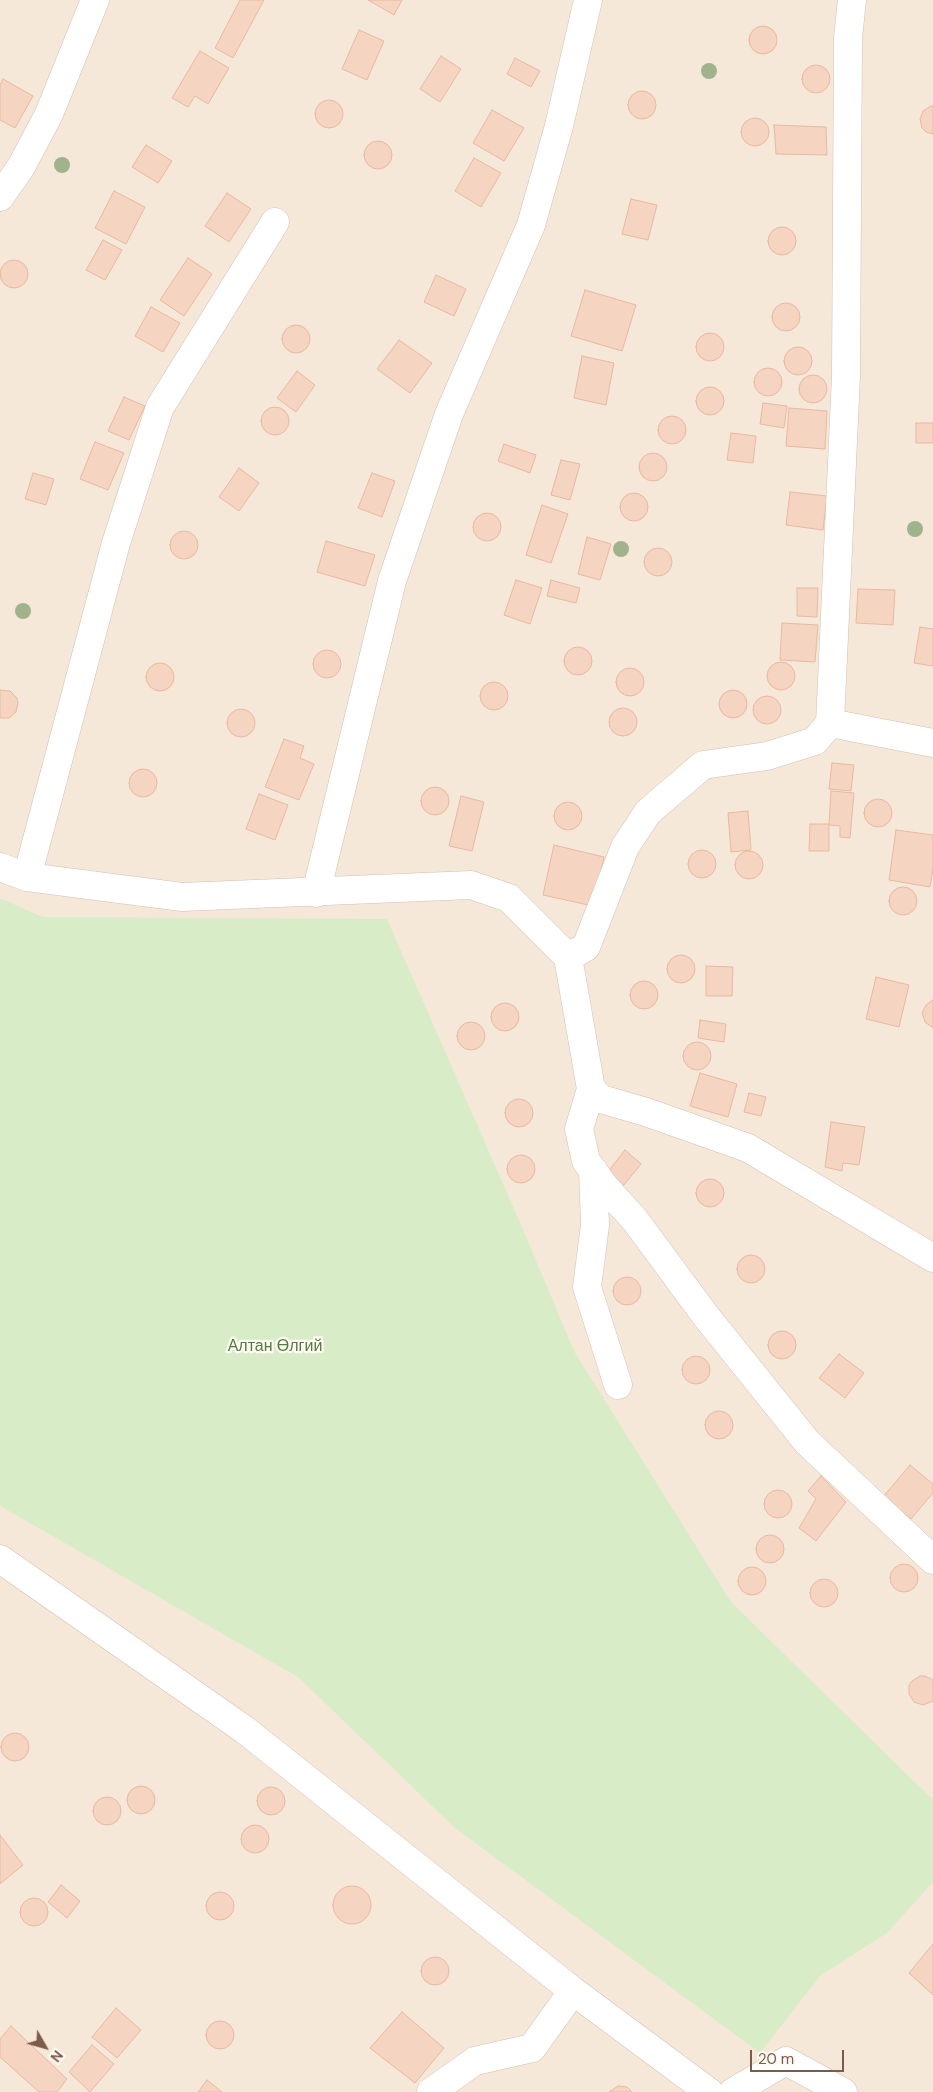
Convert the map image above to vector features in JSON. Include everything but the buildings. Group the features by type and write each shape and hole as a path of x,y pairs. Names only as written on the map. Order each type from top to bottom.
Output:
{"street":[{"path":"0,197 21,168 49,114 95,0"},
{"path":"316,893 392,581 449,414 531,225 559,126 588,0"},
{"path":"568,957 586,946 625,847 648,812 703,765 767,756 815,741 830,723 846,376 848,38 852,0"},
{"path":"27,878 116,543 160,407 275,222"},
{"path":"830,723 933,743"},
{"path":"0,866 27,878 182,897 316,893 471,885 509,898 568,957 591,1089 579,1129 586,1161 605,1187 635,1220 705,1315 807,1442 933,1560"},
{"path":"591,1089 602,1099 646,1112 748,1148 933,1258"},
{"path":"592,1170 595,1225 587,1287 618,1385"},
{"path":"0,1559 245,1730 573,1991 709,2092"},
{"path":"431,2092 475,2060 532,2048 573,1991"},
{"path":"733,2092 786,2061 843,2092"}],"shaded area":[{"path":"0,0 933,0 933,2092 0,2092"}],"green space":[{"name":"Алтан Өлгий","path":"0,898 43,917 387,919 522,1227 574,1351 731,1602 933,1800 933,1882 887,1933 820,1976 760,2053 455,1828 298,1677 0,1506"}]}
